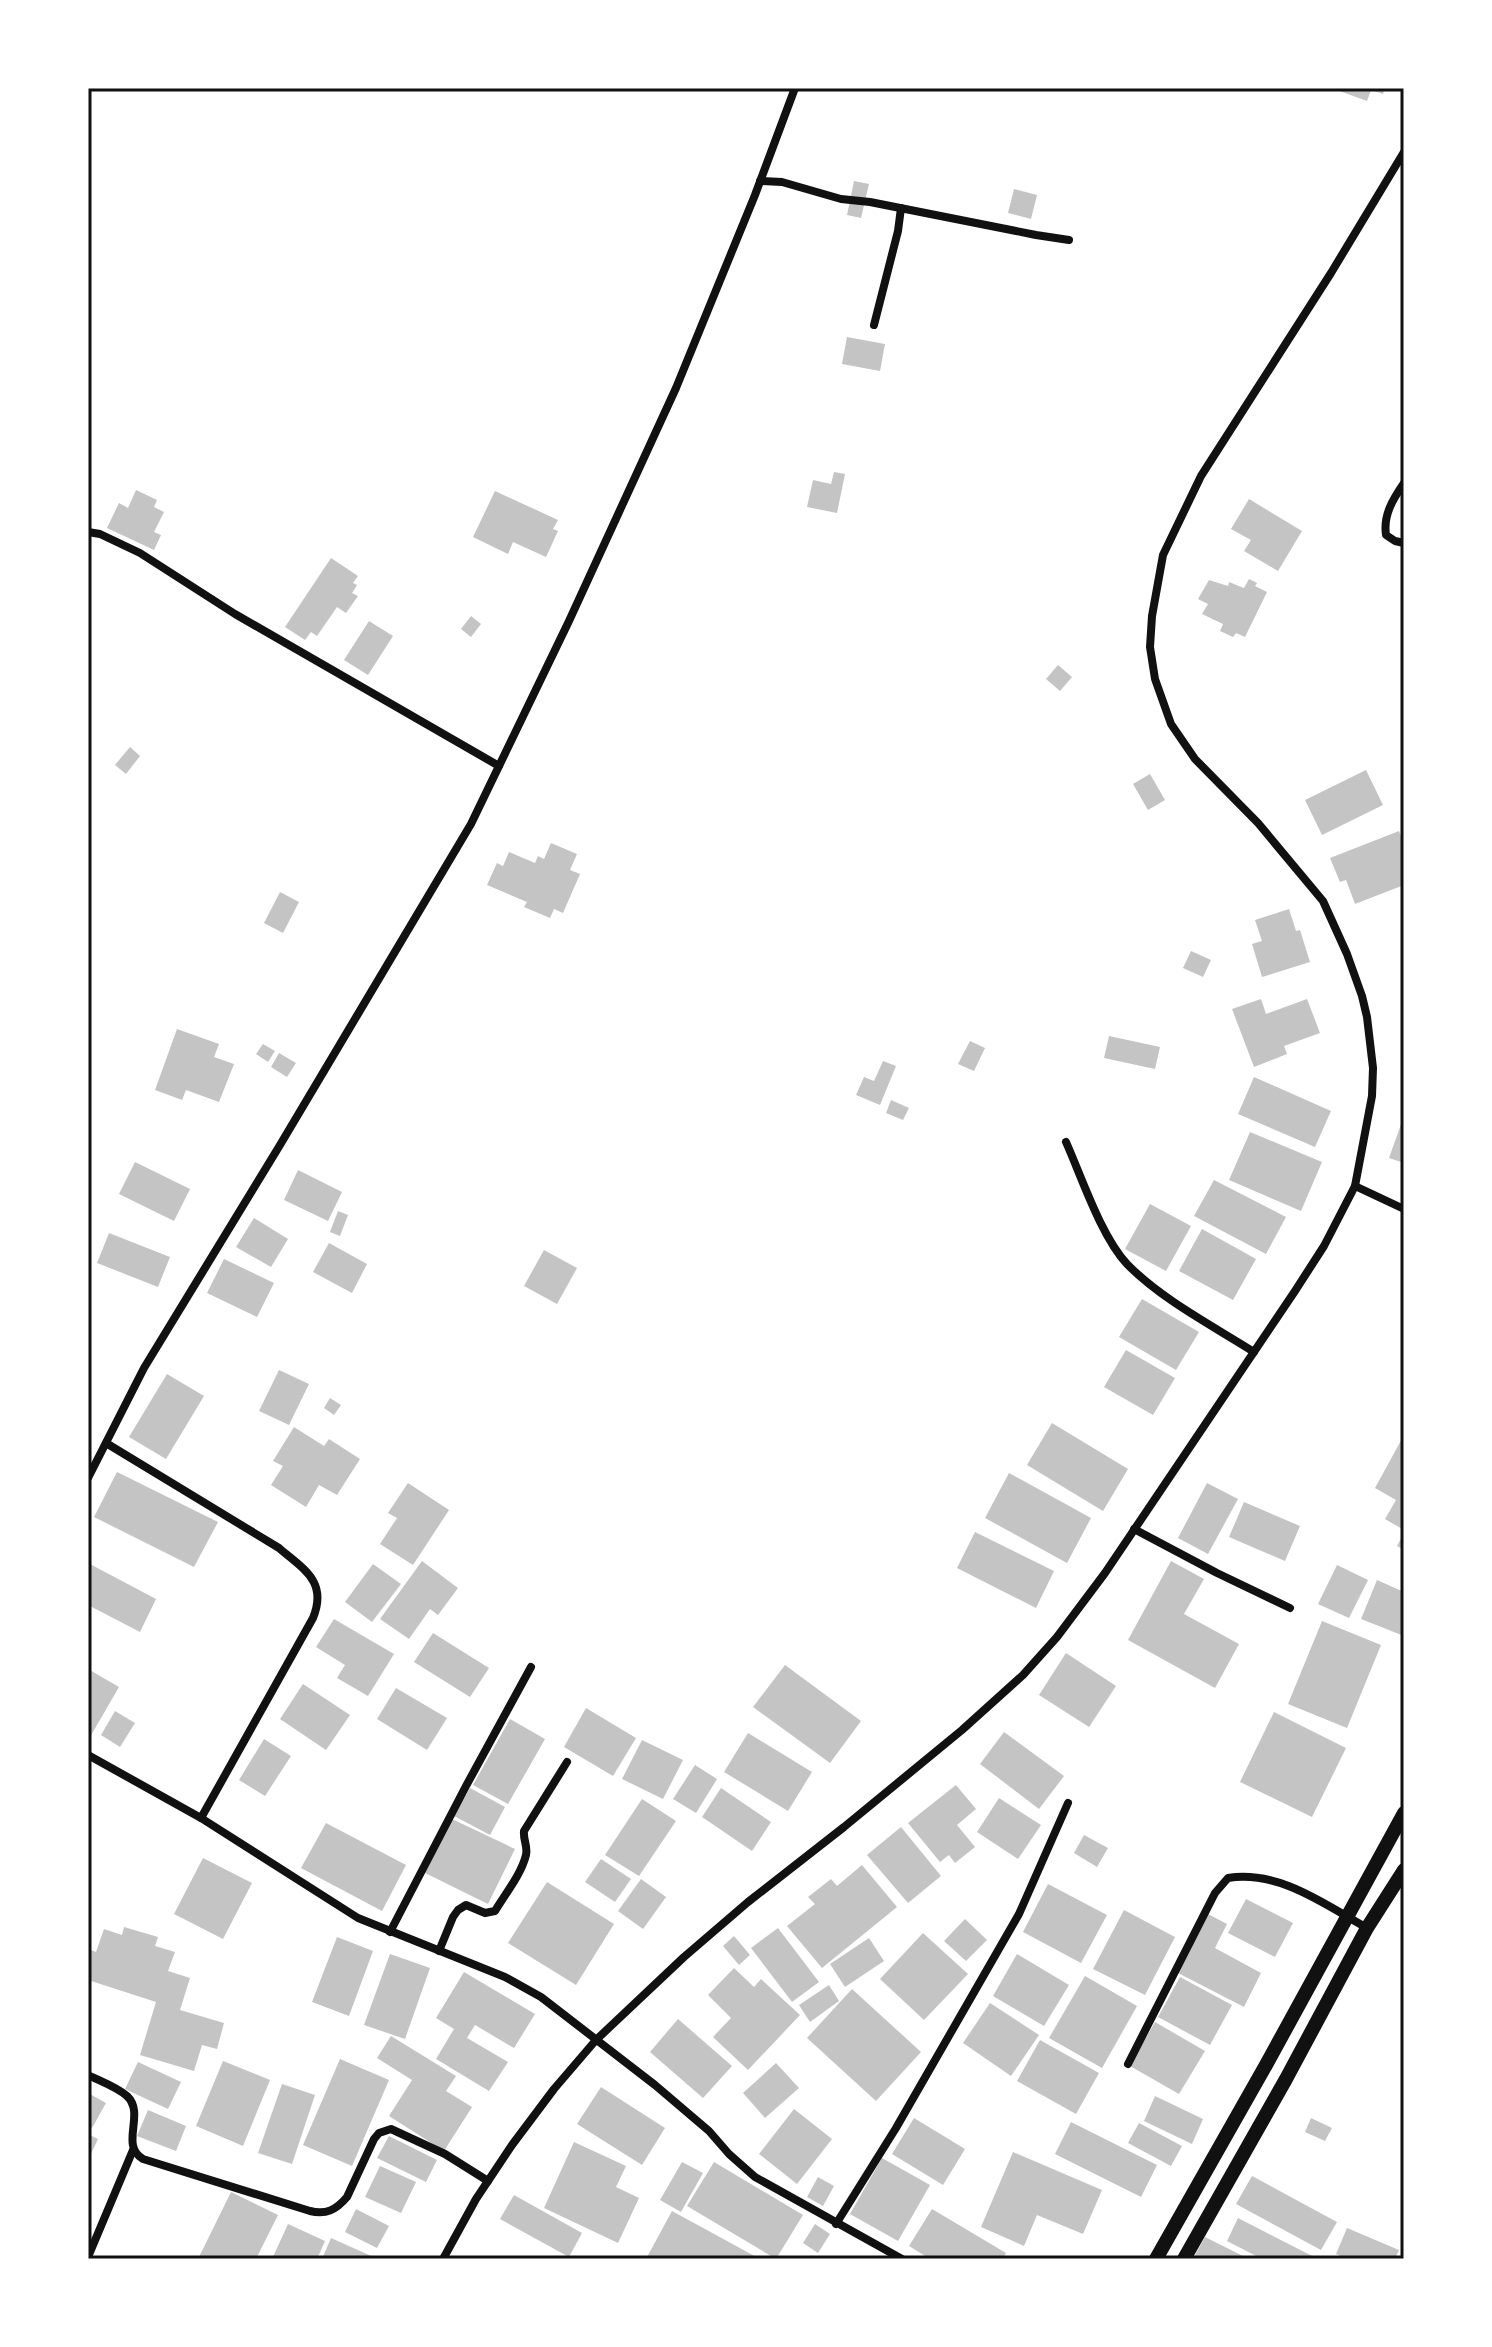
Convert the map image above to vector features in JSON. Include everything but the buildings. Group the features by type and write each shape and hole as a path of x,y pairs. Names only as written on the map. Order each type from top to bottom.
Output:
{"street":[{"path":"88,1478 144,1368 471,824 676,388 795,88"},
{"path":"443,2259 488,2181 554,2089 596,2040 716,1929 962,1730 1023,1675 1057,1637 1096,1586 1254,1352 1324,1246 1355,1186 1373,1082 1372,1055 1362,996 1347,954 1323,901 1258,823 1195,759 1171,724 1155,679 1150,647 1163,555 1201,476 1404,152"},
{"path":"760,181 782,182 841,199 1069,240"},
{"path":"874,325 901,208"},
{"path":"1404,483 1391,501 1385,526 1386,535 1404,543"},
{"path":"88,532 100,534 140,553 235,614 499,766"},
{"path":"1066,1142 1106,1232 1126,1262 1158,1290 1254,1352"},
{"path":"1355,1186 1404,1209"},
{"path":"106,1443 279,1548 304,1568 315,1582 318,1604 313,1618 201,1818"},
{"path":"1134,1529 1290,1608"},
{"path":"390,1932 531,1667"},
{"path":"88,1755 201,1818 358,1918 505,1977 541,1997 655,2085 709,2131 755,2177 902,2259"},
{"path":"439,1951 458,1910 466,1905 485,1913 495,1911 525,1860 524,1831 567,1762"},
{"path":"836,2224 896,2128 1019,1914 1068,1803"},
{"path":"1156,2259 1404,1813"},
{"path":"1184,2259 1367,1928 1404,1870"},
{"path":"1128,2064 1215,1893 1228,1878 1265,1878 1302,1891 1367,1928"},
{"path":"88,2075 119,2091 132,2103 135,2112 133,2150 88,2257"},
{"path":"133,2150 143,2159 319,2213 331,2211 347,2197 374,2139 384,2130 399,2131 445,2154 488,2181"}]}
